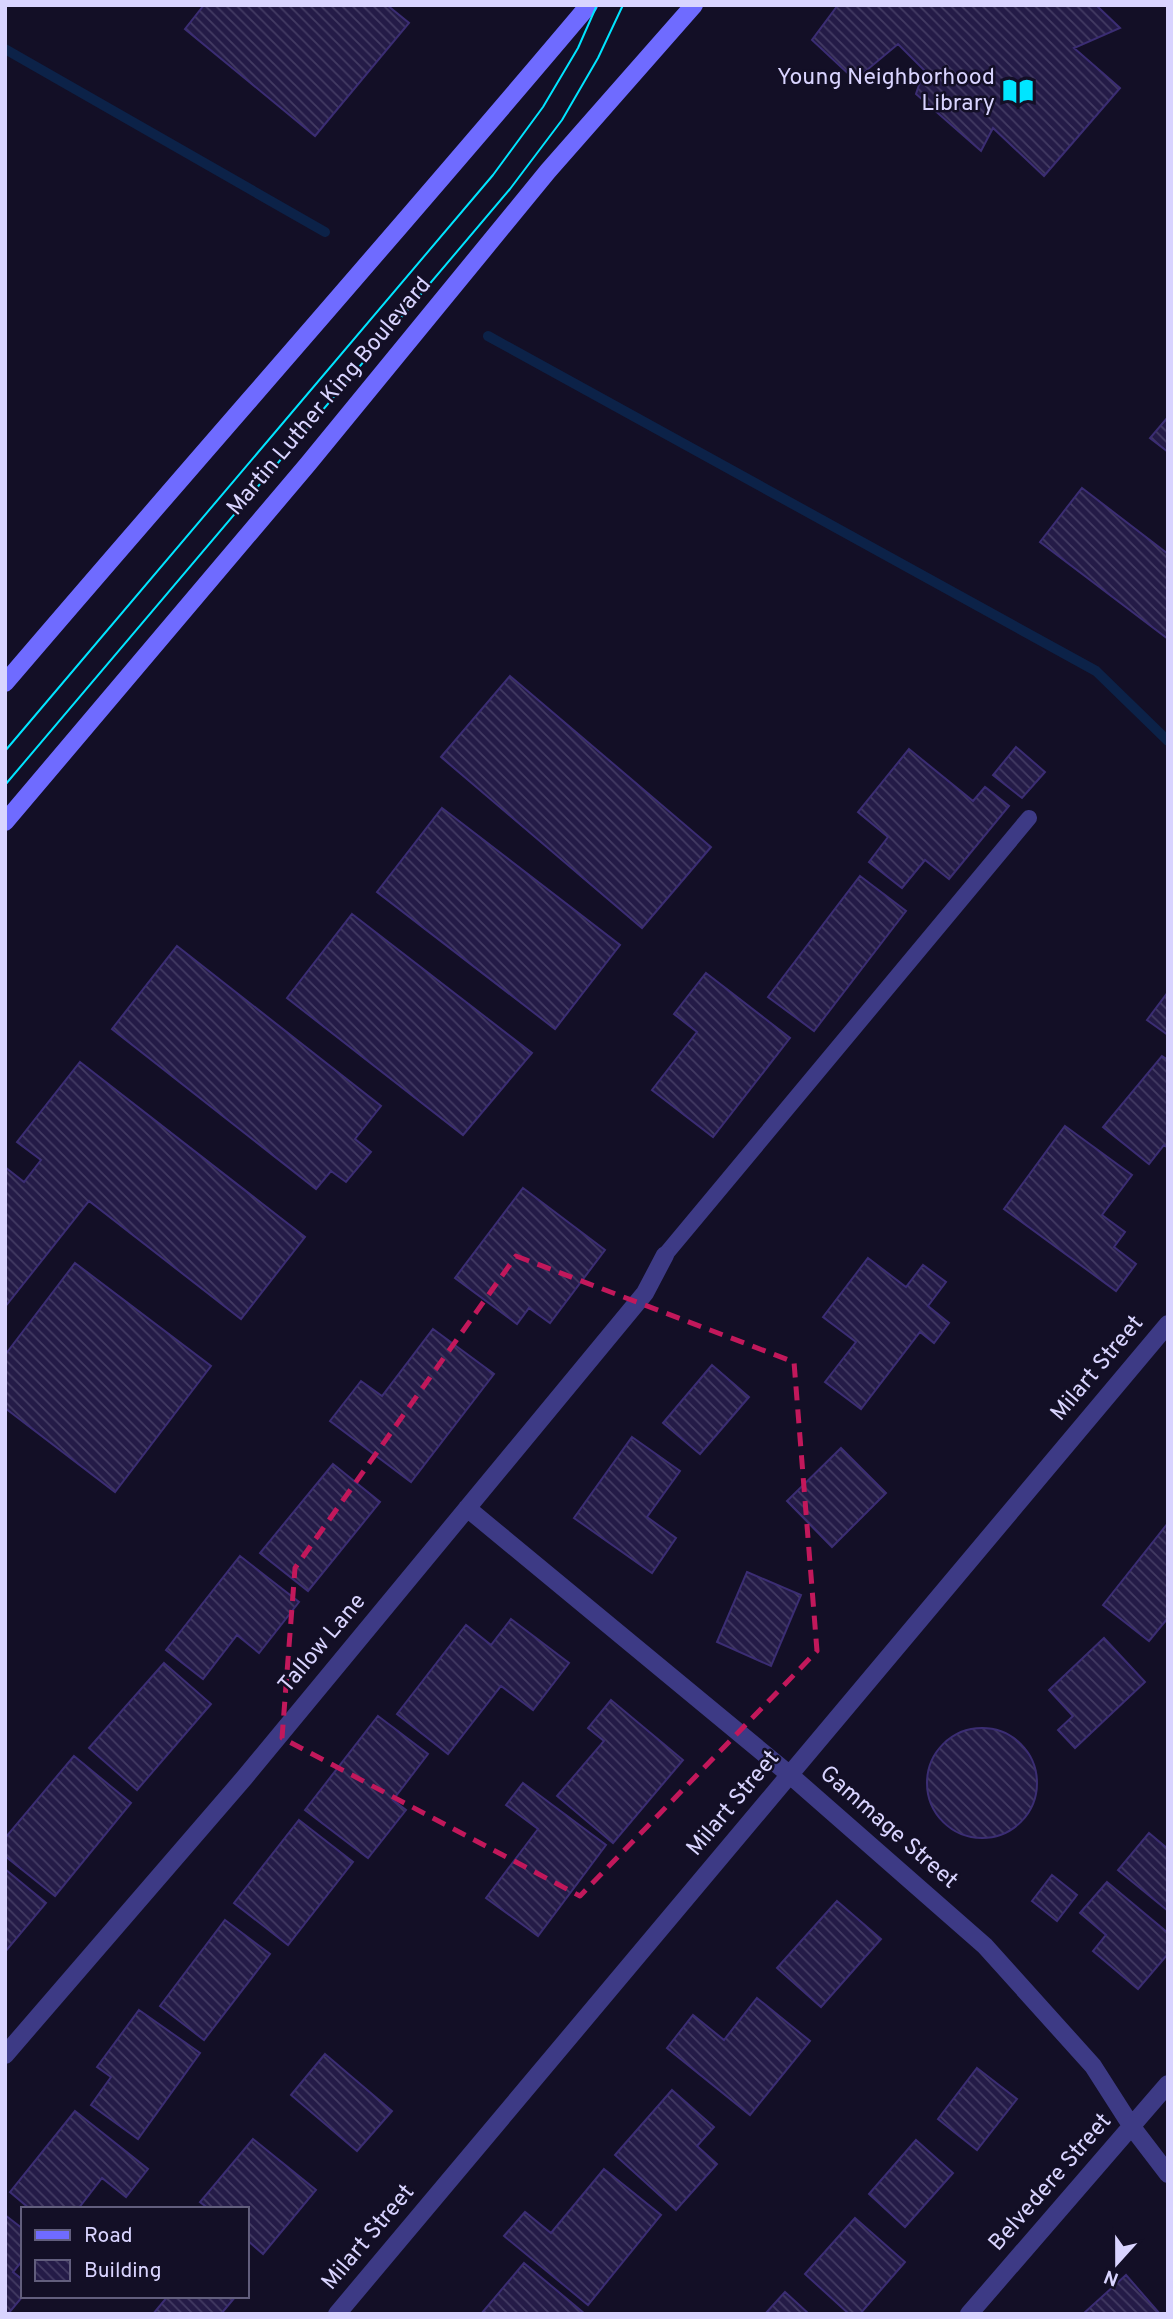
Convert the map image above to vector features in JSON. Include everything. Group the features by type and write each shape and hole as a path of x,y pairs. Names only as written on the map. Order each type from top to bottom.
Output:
{"main road":[{"path":"5,683 589,5"},
{"name":"Martin Luther King Boulevard","path":"5,822 308,464 548,171 694,5"}],"street":[{"name":"Tallow Lane","path":"5,2055 245,1777 645,1293 665,1255"},
{"name":"Milart Street","path":"337,2314 1168,1324"},
{"name":"Gammage Street","path":"467,1508 790,1775 985,1945 1093,2066 1132,2127 1168,2174"},
{"name":"Belvedere Street","path":"969,2314 1168,2084"}],"lane":[{"path":"665,1255 1029,818"}],"highlighted area":[{"path":"516,1256 794,1362 817,1651 580,1896 282,1738 295,1568"}],"building":[{"path":"204,5 387,5 409,23 315,136 185,29"},
{"name":"Young Neighborhood Library","path":"838,5 1096,5 1120,28 1074,48 1120,88 1044,176 993,128 981,151 916,94 924,70 898,44 855,80 812,40"},
{"path":"1168,417 1168,452 1150,438"},
{"path":"1082,488 1168,554 1168,639 1040,542"},
{"path":"510,676 711,847 642,928 441,757"},
{"path":"1016,747 1045,772 1022,798 993,775"},
{"path":"909,749 973,801 985,787 1009,806 949,879 925,860 902,888 869,862 888,837 858,812"},
{"path":"442,808 620,945 555,1029 377,892"},
{"path":"860,876 906,911 814,1031 768,997"},
{"path":"352,914 532,1053 463,1135 287,998"},
{"path":"177,946 381,1106 355,1139 371,1152 346,1182 331,1171 316,1189 112,1029"},
{"path":"706,973 790,1038 713,1137 652,1090 697,1032 674,1014"},
{"path":"1168,992 1168,1035 1147,1020"},
{"path":"1162,1056 1168,1060 1168,1148 1164,1145 1149,1164 1103,1127"},
{"path":"80,1062 305,1237 241,1319 89,1201 5,1307 5,1167 24,1182 41,1160 17,1142"},
{"path":"1065,1126 1132,1175 1102,1215 1125,1232 1114,1247 1136,1264 1116,1291 1004,1209"},
{"path":"523,1188 605,1250 550,1323 529,1308 517,1324 455,1278"},
{"path":"868,1258 906,1287 923,1265 946,1282 928,1306 949,1323 934,1343 920,1332 861,1409 825,1382 856,1342 823,1317"},
{"path":"75,1263 211,1366 115,1492 5,1408 5,1355"},
{"path":"433,1329 494,1374 411,1482 330,1421 361,1381 382,1396"},
{"path":"712,1365 749,1397 700,1454 663,1423"},
{"path":"632,1437 680,1471 647,1517 676,1538 652,1573 574,1518"},
{"path":"841,1448 886,1493 832,1547 787,1501"},
{"path":"333,1464 380,1502 308,1591 260,1553"},
{"path":"1168,1523 1168,1618 1149,1641 1103,1605"},
{"path":"240,1556 299,1602 259,1653 237,1635 203,1679 166,1650"},
{"path":"747,1572 801,1595 771,1666 717,1642"},
{"path":"511,1619 569,1663 533,1710 501,1686 448,1754 397,1714 466,1625 491,1645"},
{"path":"1104,1638 1145,1682 1075,1748 1058,1730 1073,1716 1049,1690"},
{"path":"164,1663 211,1704 137,1790 89,1748"},
{"path":"611,1700 683,1760 613,1843 557,1796 604,1741 588,1728"},
{"path":"378,1716 428,1754 393,1800 406,1810 368,1858 305,1810"},
{"path":"982,1728 1003,1732 1021,1744 1033,1762 1037,1783 1033,1804 1021,1822 1003,1834 982,1838 961,1834 943,1822 931,1804 927,1783 931,1762 943,1744 961,1732"},
{"path":"74,1756 131,1803 55,1896 5,1856 5,1838"},
{"path":"523,1783 606,1845 538,1936 486,1898 538,1829 506,1805"},
{"path":"299,1820 353,1862 288,1945 234,1903"},
{"path":"1149,1833 1168,1849 1168,1911 1118,1870"},
{"path":"5,1869 46,1903 5,1952"},
{"path":"1052,1875 1077,1895 1057,1921 1032,1901"},
{"path":"1107,1882 1168,1933 1168,1954 1138,1989 1093,1951 1106,1935 1080,1913"},
{"path":"837,1901 881,1939 821,2007 777,1968"},
{"path":"225,1920 270,1954 204,2040 160,2006"},
{"path":"757,1998 810,2041 750,2115 667,2048 693,2015 724,2040"},
{"path":"139,2010 200,2053 138,2139 91,2105 111,2077 97,2067"},
{"path":"325,2054 392,2111 357,2151 291,2095"},
{"path":"977,2068 1017,2099 977,2150 938,2119"},
{"path":"672,2090 714,2127 697,2146 717,2164 676,2210 615,2155"},
{"path":"75,2111 148,2169 126,2197 102,2178 80,2207 28,2207 10,2192"},
{"path":"253,2139 316,2190 263,2254 248,2241 248,2207 206,2207 200,2202"},
{"path":"916,2140 953,2173 905,2227 869,2194"},
{"path":"604,2169 661,2215 588,2305 504,2236 525,2212 551,2233"},
{"path":"5,2215 21,2227 21,2262 13,2272 21,2278 21,2298 5,2314"},
{"path":"855,2218 905,2262 860,2314 849,2314 805,2274"},
{"path":"524,2263 585,2314 481,2314"},
{"path":"1126,2275 1160,2314 1083,2314"},
{"path":"785,2292 809,2314 765,2314"},
{"path":"166,2298 234,2298 221,2314 153,2314"}],"waterway":[{"path":"5,49 325,232"},
{"path":"488,336 1096,671 1168,741"}],"tram line":[{"path":"5,751 493,175 543,107 578,48 597,5"},
{"path":"5,785 510,189 562,120 598,58 623,5"}],"place":[{"name":"Young Neighborhood Library","path":"1018,91"}]}
